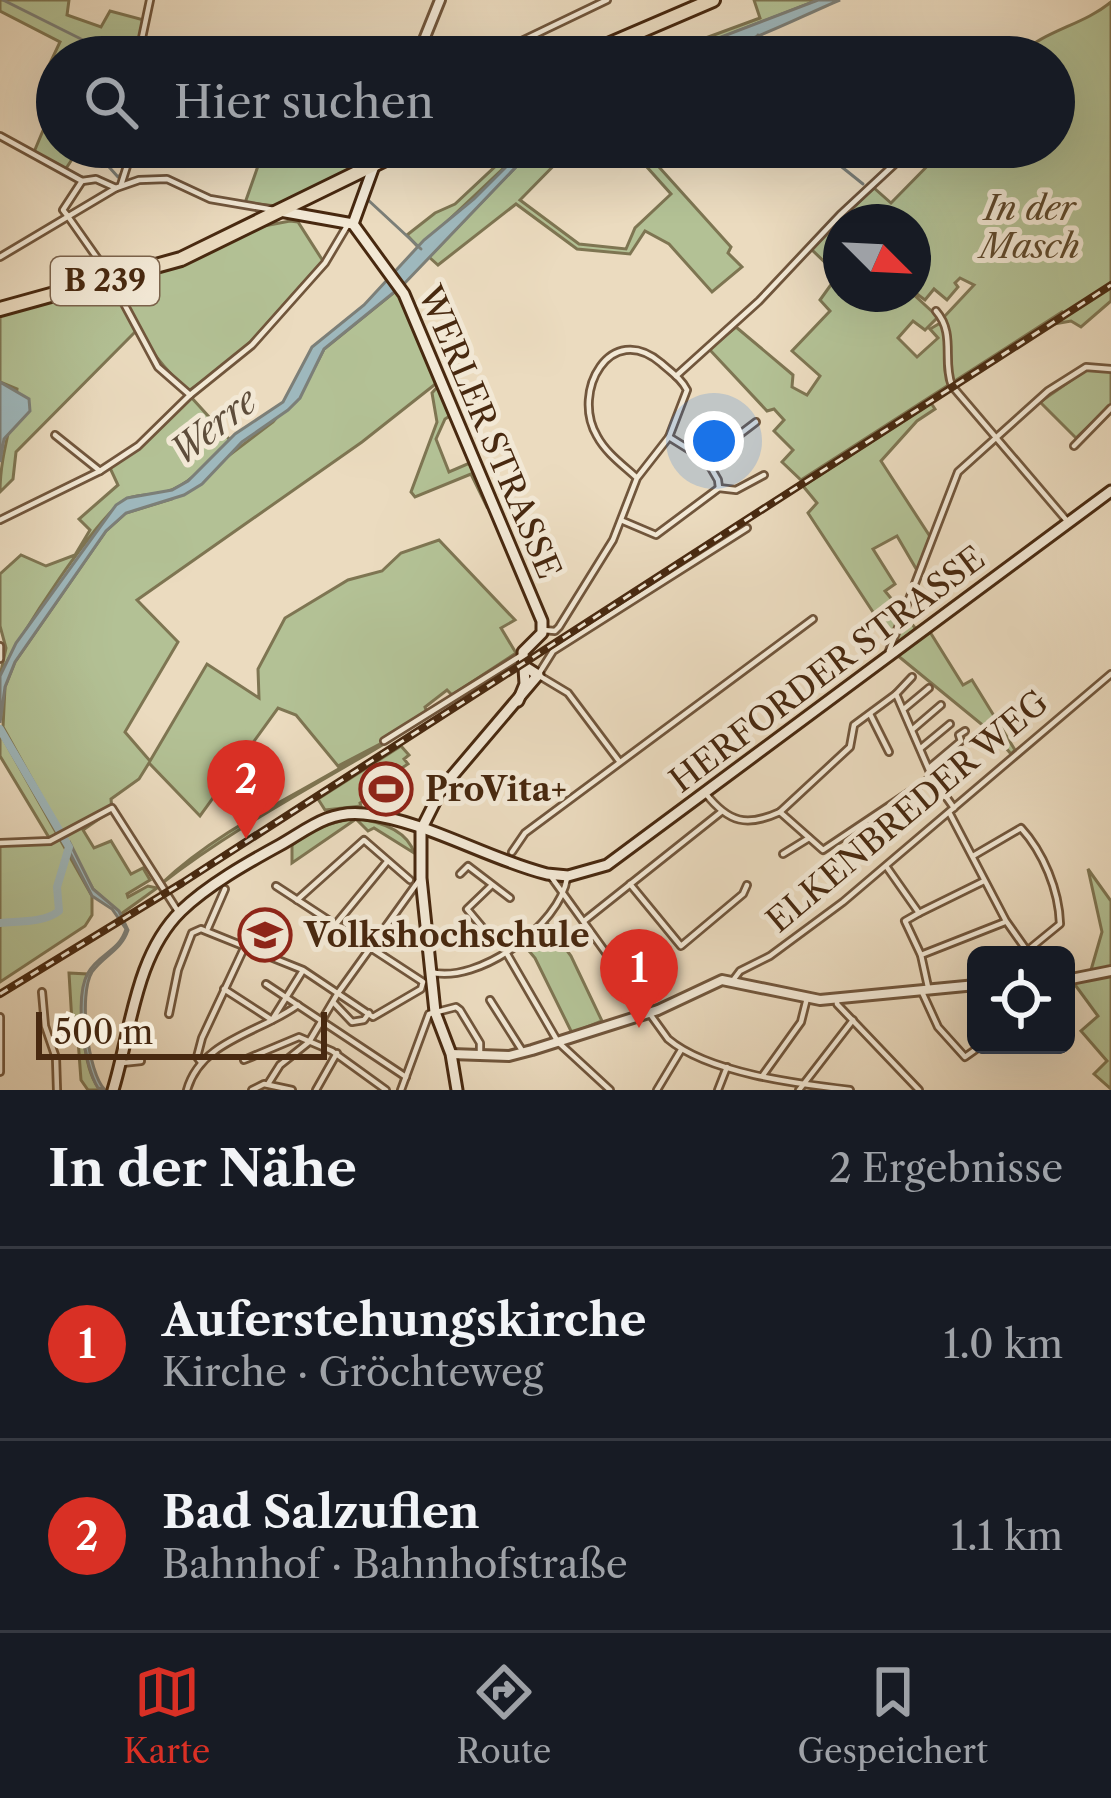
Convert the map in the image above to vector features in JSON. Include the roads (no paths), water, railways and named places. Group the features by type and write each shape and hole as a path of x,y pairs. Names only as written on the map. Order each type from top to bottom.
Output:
{"main road":[{"path":"629,36 713,0"},
{"name":"B 239","path":"0,309 181,259 370,168"},
{"path":"280,212 351,224 373,168"},
{"path":"258,223 306,217"},
{"name":"WERLER STRASSE","path":"351,224 404,294 543,630 523,661 525,684 518,701"},
{"name":"HERFORDER STRASSE","path":"179,913 261,863 311,824 351,813 384,818 547,874 592,871 620,857 1111,490"},
{"path":"457,1090 427,977 416,879 421,830 442,788 538,675 523,661"},
{"path":"113,1090 148,964 179,913"}],"street":[{"path":"142,36 150,0"},
{"path":"425,36 440,0"},
{"path":"532,36 607,0"},
{"path":"0,136 36,156"},
{"path":"58,168 82,181 97,179 118,187"},
{"path":"118,187 125,168"},
{"path":"676,376 748,312 891,168"},
{"path":"0,257 67,215 139,180 166,179 210,199 280,212"},
{"path":"82,181 63,210 111,280 158,367 190,395"},
{"path":"251,206 258,223"},
{"path":"0,520 100,471 138,446 262,334 332,254 351,224"},
{"path":"936,311 949,335 950,382 1068,523"},
{"path":"543,630 560,627 623,521 638,478 669,437 687,391 650,354 638,350 613,354 594,373 588,392 595,434 638,478"},
{"path":"891,655 893,635 958,472 1048,392 1093,365 1111,369"},
{"path":"1074,446 1111,408"},
{"path":"706,460 756,422"},
{"path":"55,436 100,471"},
{"path":"669,437 706,460 718,488"},
{"path":"623,521 656,536 718,488 736,490 764,475"},
{"path":"620,762 568,693 538,675 553,651 747,528"},
{"path":"512,852 525,832 813,619"},
{"path":"0,646 0,659"},
{"path":"383,741 523,661"},
{"name":"ELKENBREDER WEG","path":"733,982 740,971 783,946 886,866 1111,674"},
{"path":"705,793 721,812 748,823 780,812 850,747 854,725 912,677"},
{"path":"905,708 929,688"},
{"path":"896,694 932,777 1023,946"},
{"path":"913,729 941,705"},
{"path":"870,714 889,752"},
{"path":"921,748 950,724"},
{"path":"928,768 961,741 958,735 965,731"},
{"path":"780,812 823,850 932,777"},
{"path":"0,843 56,838 112,808 179,913"},
{"path":"584,921 721,812"},
{"path":"973,856 1021,828 1054,888 1060,923 1035,946"},
{"path":"782,854 809,838"},
{"path":"268,1084 280,1065 310,1041 416,879 364,840 297,900"},
{"path":"337,924 387,861"},
{"path":"460,874 468,866 510,898"},
{"path":"886,866 919,913"},
{"path":"547,874 681,1050 763,1075 850,1090"},
{"path":"277,886 427,977 507,954 564,897 568,876"},
{"path":"970,1054 965,1058 938,1027 925,990 921,955 905,921 985,881"},
{"path":"630,884 681,946 747,885"},
{"path":"482,927 467,909 490,886"},
{"path":"207,930 222,887"},
{"path":"921,955 1006,921"},
{"path":"169,1014 192,933 207,930 303,970 379,1016 421,989 427,977"},
{"path":"200,1061 201,1046 246,944"},
{"path":"507,954 558,1042 608,1089"},
{"path":"272,1020 303,970"},
{"path":"1075,978 1111,971"},
{"path":"433,992 449,973"},
{"path":"451,1054 509,1056 649,1012 722,980 807,998 837,999 967,986"},
{"path":"266,984 406,1077"},
{"path":"224,989 272,1020"},
{"path":"42,992 45,1026 56,1058 57,1090"},
{"path":"763,1075 801,1022 807,998"},
{"path":"837,999 919,1090"},
{"path":"490,1000 523,1052"},
{"path":"332,1001 352,1022 364,1020 369,1013"},
{"path":"187,1090 207,1054 298,1005"},
{"path":"400,1090 424,1022 435,1012 460,1010 480,1043 479,1055"},
{"path":"0,1017 0,1072"},
{"path":"799,1090 853,1020"},
{"path":"244,1060 294,1037 337,1053 386,1090"},
{"path":"201,1046 207,1054"},
{"path":"657,1090 681,1050"},
{"path":"316,1090 337,1053"},
{"path":"121,1063 141,1061"},
{"path":"722,1089 727,1065"},
{"path":"251,1090 268,1084 292,1090"}],"water":[{"path":"818,0 840,0 758,36 724,36"},
{"path":"505,168 515,168 403,285 324,349 300,398 288,410 242,442 202,484 184,495 126,513 106,531 15,662 5,687 0,723 0,676 16,643 116,505 188,481 235,434 283,402 312,347 364,305 424,240"},
{"path":"0,382 29,399 30,411 4,439 0,462"},
{"path":"71,845 93,889 119,911 128,930 121,943 92,972 88,983 85,1015 90,1051 105,1090 98,1088 89,1064 82,998 88,973 119,943 126,929 112,909 92,896 70,853"}],"waterway":[{"path":"3,0 75,36"},
{"path":"110,168 118,177 124,171"},
{"path":"843,168 863,184"},
{"path":"367,199 421,249"},
{"path":"0,729 69,847 57,887 59,911 38,920 0,923"}],"railway":[{"path":"0,994 182,883 1111,285"}],"place":[{"name":"ProVita+","path":"386,789"},
{"name":"Bad Salzuflen","path":"246,839"},
{"name":"Volkshochschule","path":"265,935"},
{"name":"Auferstehungskirche","path":"639,1028"}],"park label":[{"name":"In der Masch","path":"1030,227"}],"water label":[{"name":"Werre","path":"213,426"}]}
